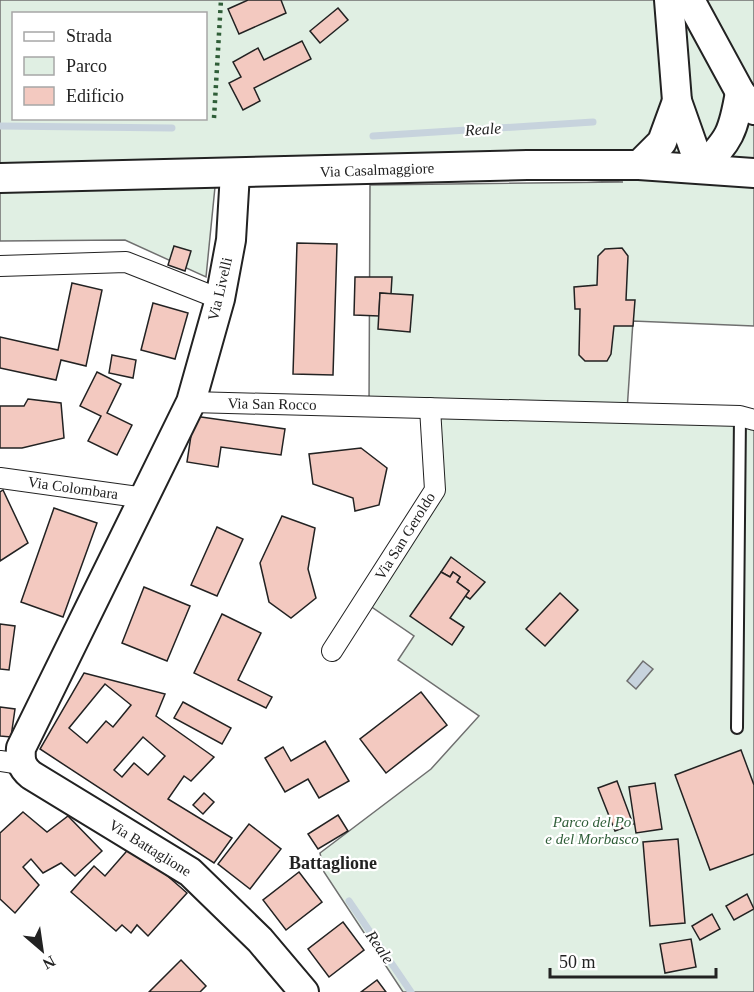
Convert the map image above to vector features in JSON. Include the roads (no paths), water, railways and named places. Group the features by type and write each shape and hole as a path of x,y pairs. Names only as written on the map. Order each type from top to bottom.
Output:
{"main road":[{"path":"669,0 677,101 701,169 724,145 747,101 690,0"},
{"path":"639,165 662,142 677,101"},
{"name":"Via Casalmaggiore","path":"0,178 526,165 639,165 754,173"},
{"name":"Via Livelli","path":"191,402 220,299 231,240 235,173"},
{"path":"10,762 21,748 191,402"},
{"name":"Via Battaglione","path":"10,762 190,872 260,940 304,992"}],"street":[{"path":"0,266 126,262 220,299"},
{"name":"Via San Rocco","path":"191,402 747,418"},
{"name":"Via San Geroldo","path":"332,651 435,490 430,408"},
{"name":"Via Colombara","path":"0,478 145,498"}],"lane":[{"path":"736,728 747,418"}],"waterway":[{"name":"Reale","path":"373,136 593,122"},
{"name":"Reale","path":"0,126 172,128"},
{"name":"Reale","path":"349,901 411,992"}],"district":[{"name":"Battaglione","path":"333,863"}],"park label":[{"name":"Parco del Po e del Morbasco","path":"592,830"}]}
